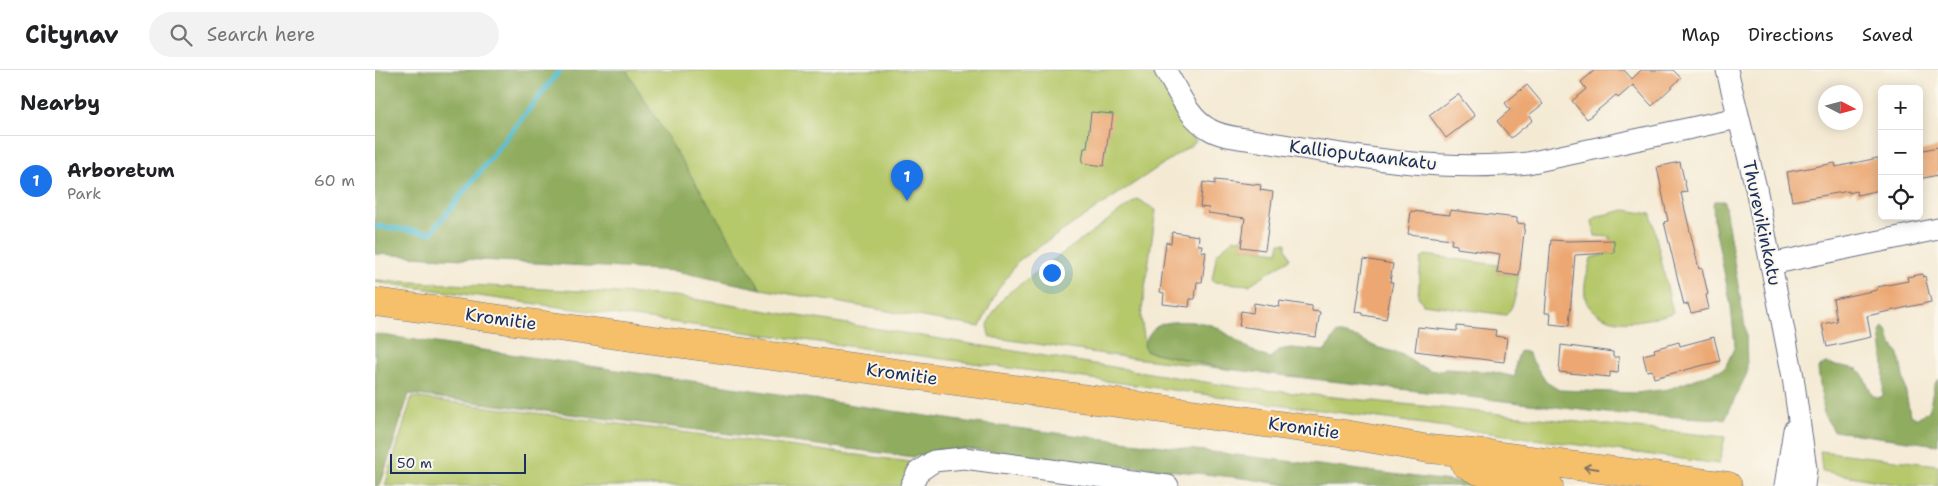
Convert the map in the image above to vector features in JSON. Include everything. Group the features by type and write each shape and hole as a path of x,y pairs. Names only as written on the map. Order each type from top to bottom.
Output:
{"main road":[{"name":"Kromitie","path":"375,302 1335,432 1429,449 1485,454 1728,486"},
{"name":"Kromitie","path":"1429,449 1479,471 1549,486"}],"street":[{"name":"Thurevikinkatu","path":"1727,70 1756,188 1793,377 1806,469 1804,486"},
{"name":"Kallioputaankatu","path":"1173,73 1191,113 1208,129 1223,135 1399,163 1493,167 1528,163 1738,118"},
{"path":"1771,264 1938,229"},
{"name":"Thurevikinkatu","path":"1785,486 1794,430 1793,377"},
{"path":"911,486 919,472 935,461 964,458 1167,486"}],"green space":[{"path":"375,70 626,70 761,289 675,271 375,254"},
{"path":"625,70 1155,70 1196,142 1019,260 997,291 980,327 761,289"},
{"path":"1137,199 1156,210 1141,317 1146,351 1227,369 1117,356 990,337 988,326 990,320 996,308 1007,294"},
{"path":"1714,201 1724,201 1746,333 1747,373 1725,419 1616,414 1227,369 1146,351 1144,344 1151,332 1162,324 1197,322 1216,327 1249,349 1270,358 1279,350 1291,348 1325,351 1337,333 1358,338 1376,347 1401,354 1419,366 1433,371 1446,369 1493,372 1515,377 1516,362 1520,351 1527,352 1546,382 1559,390 1636,393 1669,389 1725,368 1735,346 1731,306 1714,222"},
{"path":"1625,210 1651,214 1673,313 1644,320 1614,320 1604,317 1587,304 1585,284 1591,258 1610,253 1610,237 1595,236 1592,221 1598,216"},
{"path":"1242,238 1241,247 1278,252 1280,243 1286,243 1290,259 1249,285 1215,282 1212,280 1217,253 1234,239"},
{"path":"1425,255 1498,265 1497,273 1519,276 1512,307 1506,315 1423,304 1418,296 1421,259"},
{"path":"375,280 675,296 1236,387 1725,437 1719,464 375,282"},
{"path":"1883,327 1887,329 1890,341 1899,355 1910,415 1917,418 1929,411 1934,386 1938,379 1938,445 1834,431 1824,415 1818,369 1825,363 1858,369 1863,375 1872,395 1878,398 1883,396 1884,365 1880,332"},
{"path":"375,334 967,422 1490,486 1293,486 1243,478 968,449 938,450 914,457 409,394 380,486 375,486"},
{"path":"412,397 911,462 902,486 385,486"},
{"path":"1820,451 1938,465 1938,486 1906,486 1822,471"}],"building":[{"path":"1595,70 1624,70 1632,79 1641,70 1673,70 1681,78 1652,106 1633,85 1618,98 1616,95 1587,119 1572,101 1586,89 1581,82"},
{"path":"1527,85 1543,104 1529,115 1533,120 1511,138 1497,121 1510,110 1505,103"},
{"path":"1458,94 1475,116 1446,138 1429,115"},
{"path":"1091,112 1113,114 1104,166 1082,163 1084,148 1087,148"},
{"path":"1938,147 1938,175 1923,178 1923,150"},
{"path":"1878,158 1878,190 1857,195 1856,191 1849,193 1849,191 1792,201 1787,172 1835,163 1836,167"},
{"path":"1680,162 1687,192 1681,193 1699,269 1702,268 1708,294 1706,295 1709,309 1691,313 1688,304 1684,305 1664,222 1668,221 1657,167"},
{"path":"1215,180 1261,185 1260,190 1273,192 1265,250 1241,247 1245,218 1208,213 1209,208 1200,207 1203,182 1215,184"},
{"path":"1450,210 1517,218 1517,223 1525,224 1519,276 1497,273 1500,254 1457,248 1457,245 1451,244 1452,239 1408,234 1411,211 1450,215"},
{"path":"1172,232 1199,236 1198,245 1202,245 1201,251 1206,252 1202,282 1197,282 1195,299 1190,299 1189,307 1163,304 1164,293 1160,292 1166,242 1171,243"},
{"path":"1551,240 1614,240 1614,253 1575,255 1569,326 1550,324 1551,313 1545,313"},
{"path":"1364,259 1393,264 1390,282 1393,282 1386,319 1356,312"},
{"path":"1923,274 1931,302 1867,316 1871,337 1827,347 1822,324 1837,321 1833,299 1877,290 1877,287 1908,281 1907,277"},
{"path":"1280,301 1312,306 1312,311 1320,312 1316,337 1239,326 1241,311 1253,313 1254,303 1279,307"},
{"path":"1457,326 1496,330 1495,336 1507,338 1504,362 1415,351 1418,327 1457,331"},
{"path":"1714,337 1720,361 1654,378 1652,370 1647,371 1643,355 1655,352 1654,349 1679,342 1680,346"},
{"path":"1561,345 1613,352 1613,357 1619,357 1618,373 1610,372 1610,377 1559,372"}],"waterway":[{"path":"375,226 431,233 560,70"}],"place":[{"name":"Arboretum","path":"907,201"}]}
